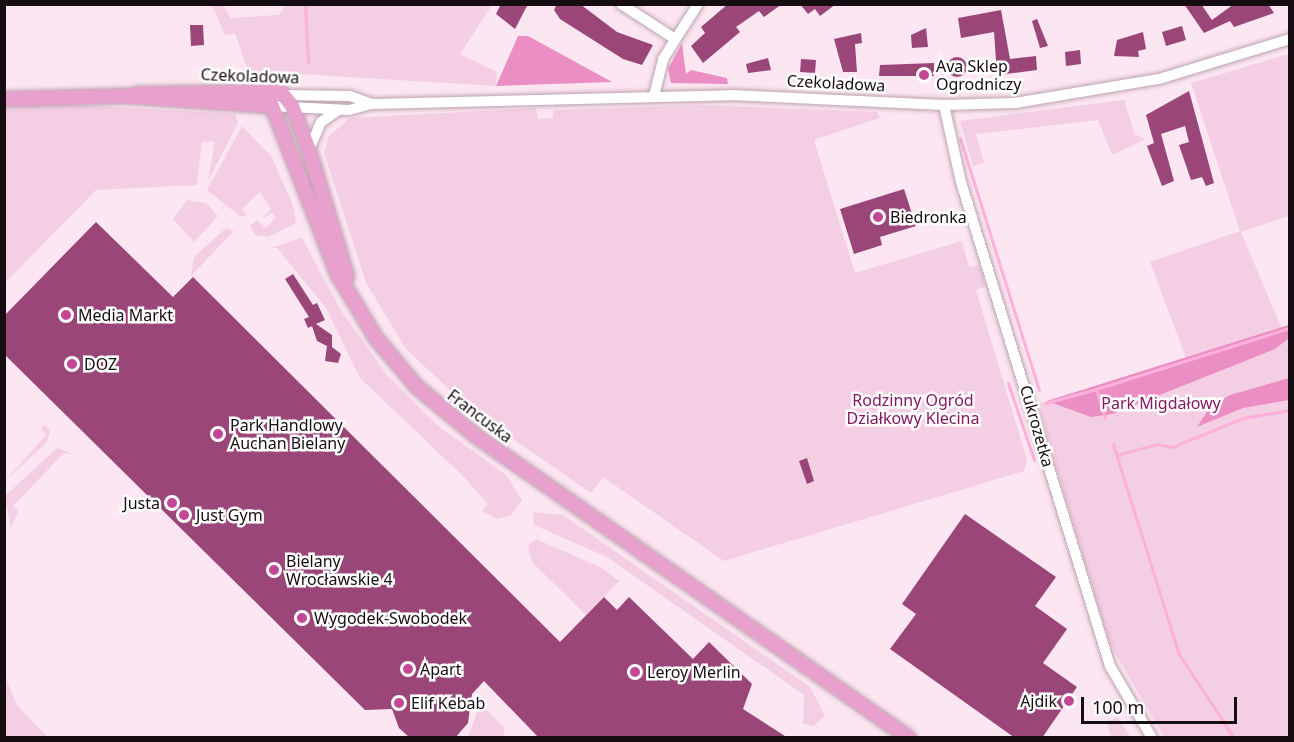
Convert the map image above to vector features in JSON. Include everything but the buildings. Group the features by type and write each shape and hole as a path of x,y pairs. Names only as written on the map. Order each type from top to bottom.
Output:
{"main road":[{"name":"Czekoladowa","path":"4,99 126,96 200,90 280,92"},
{"path":"280,92 292,106 309,150 351,297"},
{"name":"Czekoladowa","path":"126,96 272,106"},
{"path":"272,106 324,243 351,297"},
{"name":"Francuska","path":"351,297 363,318 434,403 909,738"}],"street":[{"path":"621,4 675,39"},
{"path":"654,96 659,69 698,4"},
{"name":"Czekoladowa","path":"272,106 339,110 372,104 654,96 944,105 1014,103 1119,88 1290,39"},
{"path":"272,106 280,92"},
{"name":"Czekoladowa","path":"280,92 350,96 372,104"},
{"name":"Cukrozetka","path":"944,105 958,171 1110,666 1152,738"},
{"path":"309,150 321,122 339,110"}],"green space":[{"path":"212,5 223,5 231,18 279,15 286,5 492,5 460,54 497,72 496,86 248,71 235,33 225,35"},
{"name":"Park Migdałowy","path":"1289,54 1289,216 1241,232 1281,327 1289,325 1289,737 1164,737 1110,644 1037,404 1186,358 1150,262 1240,231 1191,83"},
{"path":"1124,100 1135,135 1146,139 1112,155 1098,120 976,134 984,163 973,166 960,121"},
{"path":"63,104 235,114 238,123 208,181 215,141 202,142 197,185 96,190 5,283 5,105"},
{"name":"Rodzinny Ogród Działkowy Klecina","path":"700,105 877,112 880,118 814,140 855,273 962,241 969,267 979,265 986,286 976,290 1027,460 1024,471 724,561 603,477 591,493 471,410 406,349 366,283 324,152 329,136 350,118 536,108 538,119 553,118 553,110"},
{"path":"242,126 272,157 293,206 296,223 268,237 255,235 250,226 257,220 266,228 276,217 272,213 261,219 271,209 260,192 242,209 247,215 241,217 207,190"},
{"path":"187,200 206,203 218,216 194,242 173,219"},
{"path":"226,228 234,231 191,276 194,257"},
{"path":"302,238 342,312 387,375 437,425 506,475 522,500 510,516 497,519 482,511 488,504 464,477 360,378 326,308 277,248 270,248"},
{"path":"45,425 50,431 47,442 5,481 46,435 41,429"},
{"path":"57,448 74,454 64,453 13,506 18,511 11,528 5,496"},
{"path":"533,512 563,515 810,687 825,716 813,726 803,724 804,695 607,557 534,525"},
{"path":"536,539 602,568 619,581 586,615 532,562 528,546"},
{"path":"5,676 17,705 47,737 5,737"},
{"path":"480,704 503,726 505,737 468,737"},
{"path":"1117,717 1131,737 1111,737 1107,722"}],"shaded area":[{"path":"518,36 528,36 612,82 496,86"},
{"path":"682,43 686,74 691,70 727,78 728,84 671,83 668,69"},
{"path":"1289,325 1288,339 1275,349 1112,414 1091,417 1047,401"},
{"path":"1289,378 1289,400 1243,408 1197,427 1210,407 1230,395"}],"waterway":[{"path":"305,4 308,63"},
{"path":"960,138 1039,390"},
{"path":"1096,389 1290,328"},
{"path":"1008,383 1034,460"},
{"path":"1046,403 1096,389 1105,419"},
{"path":"1117,455 1157,444 1172,447 1243,418 1290,410"},
{"path":"1113,444 1179,654 1234,738"}],"place":[{"name":"Ava Sklep Ogrodniczy","path":"924,75"},
{"name":"Biedronka","path":"878,217"},
{"name":"Media Markt","path":"66,315"},
{"name":"DOZ","path":"72,364"},
{"name":"Park Handlowy Auchan Bielany","path":"218,434"},
{"name":"Justa","path":"172,503"},
{"name":"Just Gym","path":"184,515"},
{"name":"Bielany Wrocławskie 4","path":"274,570"},
{"name":"Wygodek-Swobodek","path":"302,618"},
{"name":"Apart","path":"408,669"},
{"name":"Leroy Merlin","path":"635,672"},
{"name":"Ajdik","path":"1069,701"},
{"name":"Elif Kebab","path":"399,703"}]}
